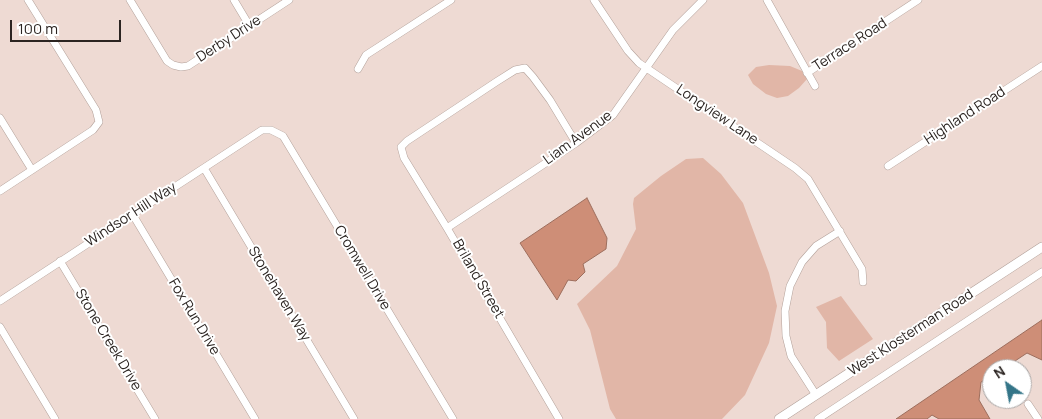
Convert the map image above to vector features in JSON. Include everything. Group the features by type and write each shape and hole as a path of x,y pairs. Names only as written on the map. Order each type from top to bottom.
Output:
{"street":[{"path":"0,191 93,130 99,122 96,110 28,0"},
{"name":"Derby Drive","path":"130,0 167,61 177,66 188,66 289,0"},
{"path":"234,0 249,25"},
{"path":"358,69 366,55 450,0"},
{"name":"Longview Lane","path":"594,0 633,57 802,173 812,184 862,269 863,282"},
{"name":"Liam Avenue","path":"447,228 576,143 613,115 673,30 703,0"},
{"path":"766,0 815,86"},
{"name":"Terrace Road","path":"808,72 918,0"},
{"name":"Highland Road","path":"888,166 1042,66"},
{"name":"Briland Street","path":"559,419 404,158 401,147 407,141 496,82 515,70 525,68 550,100 576,143"},
{"path":"0,118 32,170"},
{"name":"Windsor Hill Way","path":"0,301 262,130"},
{"name":"Cromwell Drive","path":"262,130 271,130 283,136 453,419"},
{"name":"Stonehaven Way","path":"204,168 354,419"},
{"name":"Fox Run Drive","path":"132,214 255,419"},
{"path":"816,395 791,356 786,336 785,311 790,286 802,262 816,246 840,231"},
{"name":"West Klosterman Road","path":"779,419 1042,247"},
{"name":"Stone Creek Drive","path":"60,261 155,419"},
{"path":"818,419 1042,272"},
{"path":"0,327 55,419"}],"shaded area":[{"path":"769,65 790,66 802,71 807,79 788,96 777,98 766,94 753,84 748,75 756,67"},
{"path":"703,158 721,174 743,203 769,273 777,306 769,343 745,395 722,419 616,419 610,409 590,330 577,304 617,266 636,229 634,198 686,159"},
{"path":"587,198 607,238 606,249 583,264 585,272 576,281 568,280 557,300 520,243"},
{"path":"841,296 873,339 839,361 827,348 826,322 816,307"},
{"path":"1042,320 1042,360 1027,353 1018,359 984,359"},
{"path":"982,361 982,381 979,400 982,409 984,409 990,419 939,419 932,415 927,419 896,419"}]}
